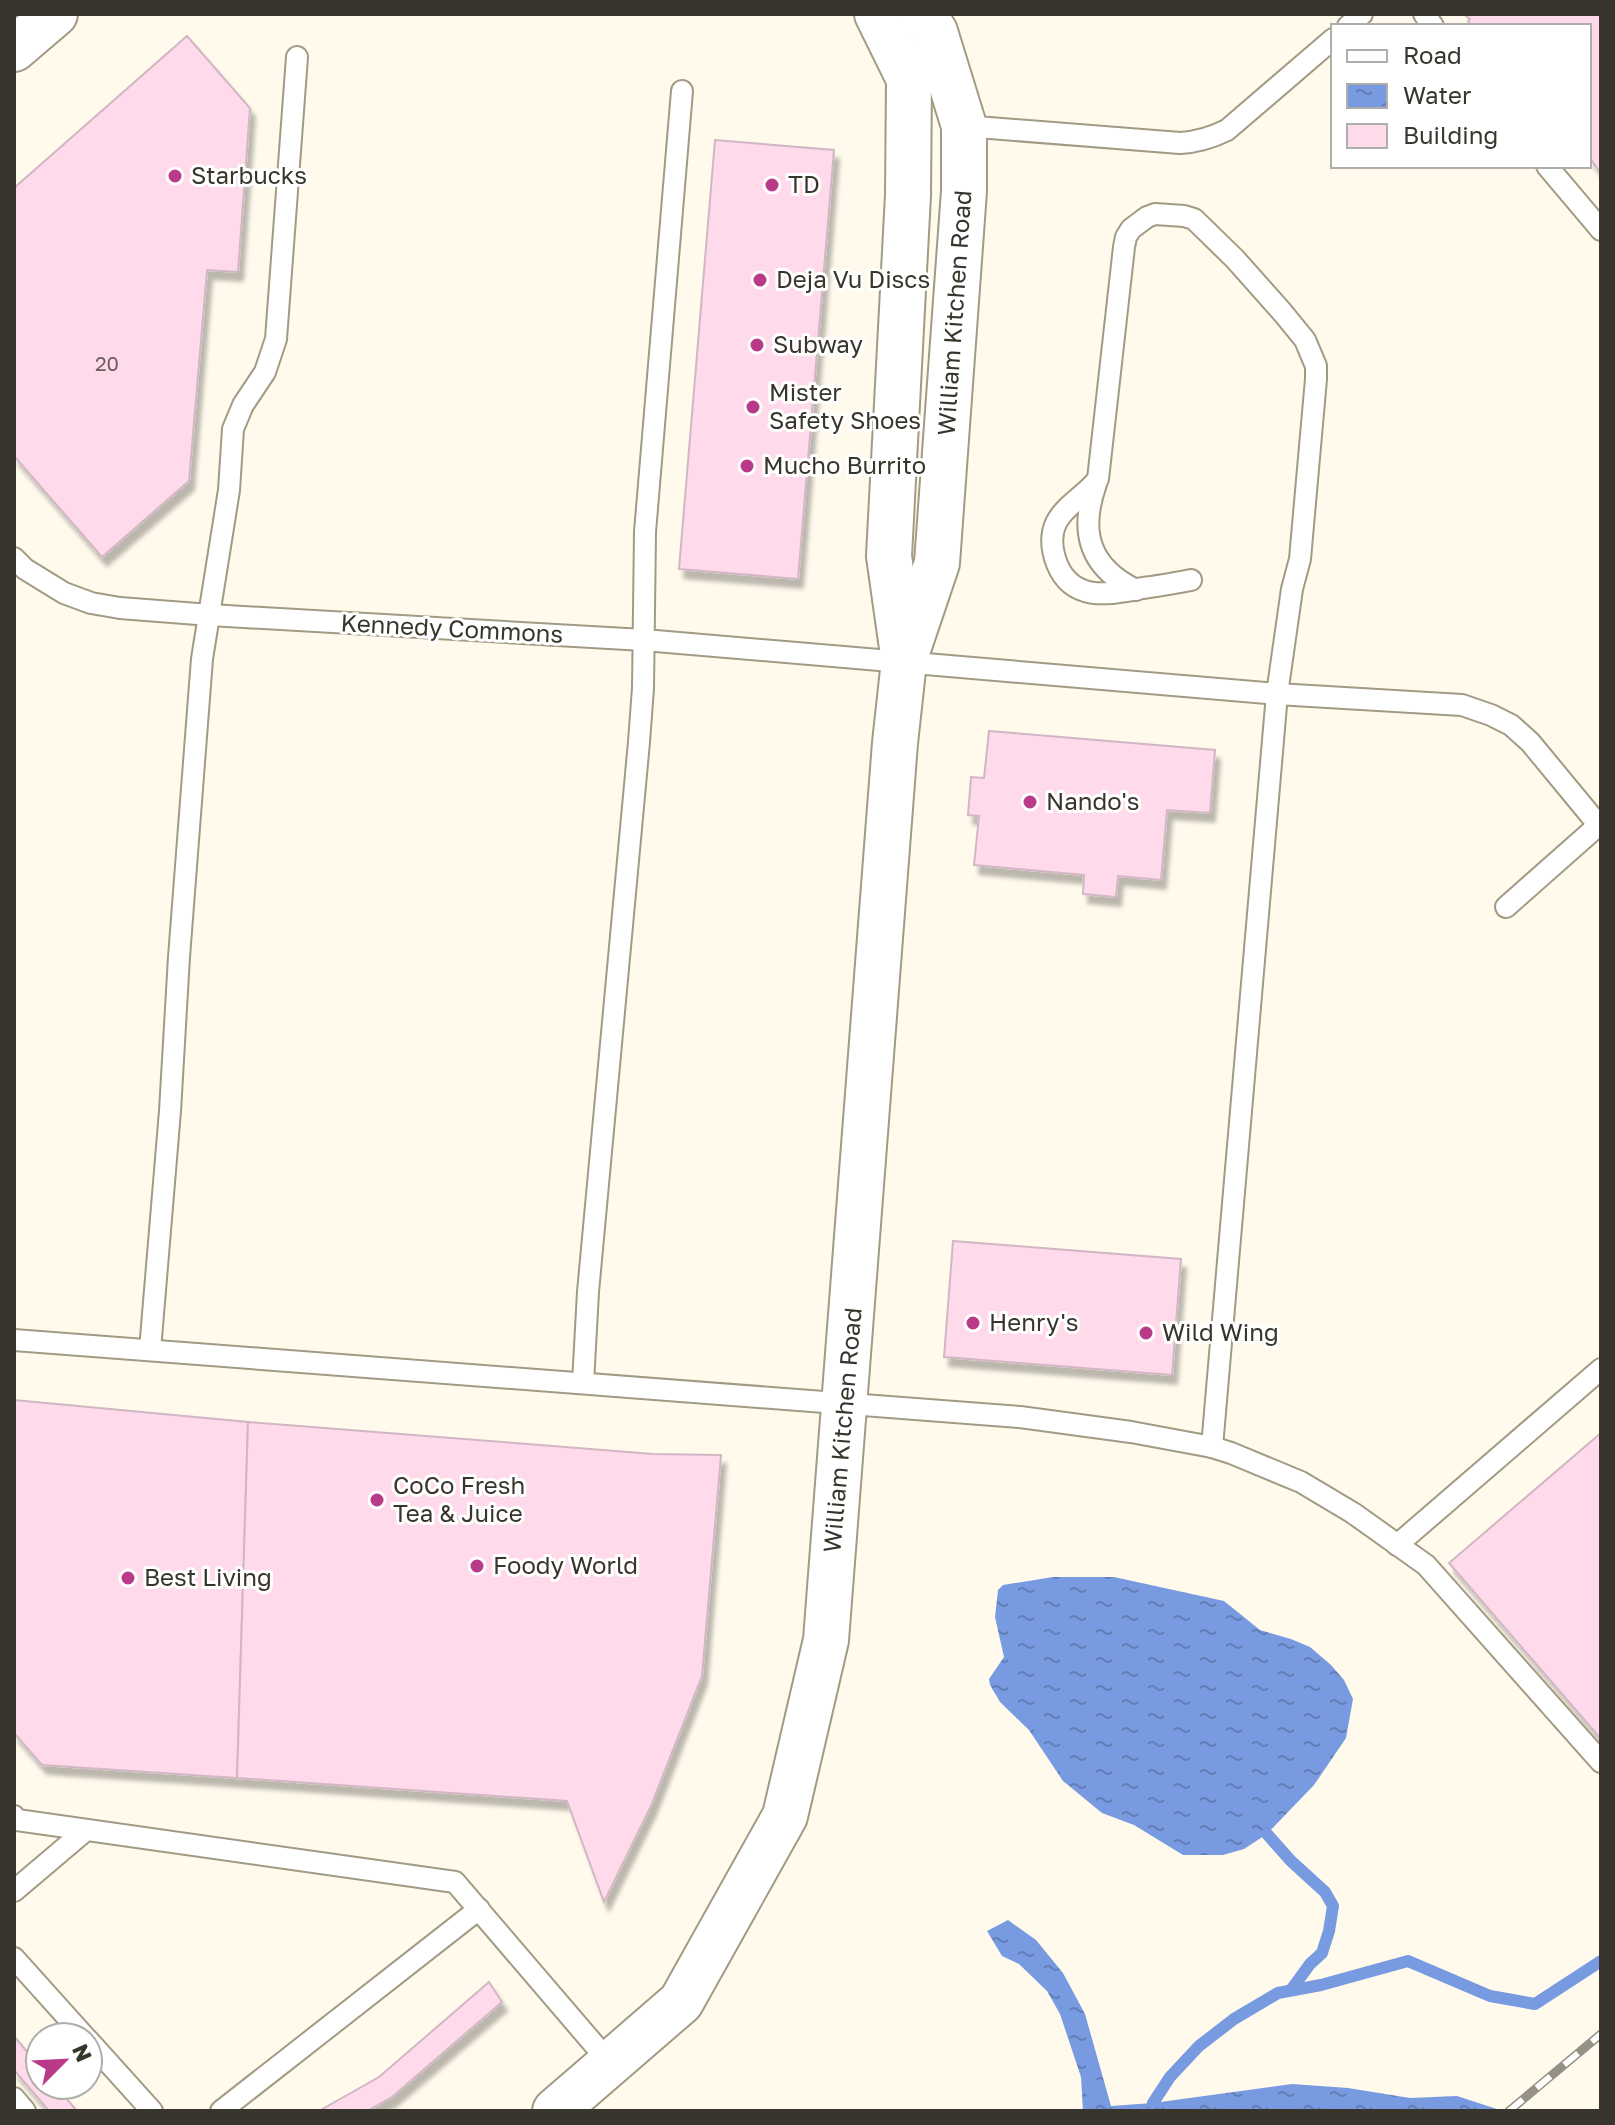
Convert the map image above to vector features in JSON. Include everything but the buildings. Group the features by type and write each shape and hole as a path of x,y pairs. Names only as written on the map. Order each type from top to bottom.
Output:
{"street":[{"path":"14,49 55,14"},
{"name":"William Kitchen Road","path":"877,14 909,79 908,195 889,556 904,661"},
{"name":"William Kitchen Road","path":"555,2111 681,2002 785,1816 826,1640 895,743 904,661 937,563 964,191 964,126 935,32 924,14"}],"lane":[{"path":"964,126 1197,142 1227,130 1331,41"},
{"path":"150,1350 202,659 229,490 233,429 243,405 265,372 276,339 297,57"},
{"path":"583,1383 588,1292 639,742 645,532 682,91"},
{"path":"1549,168 1601,230"},
{"path":"1136,590 1122,583 1101,564 1090,542 1088,517 1098,479 1126,237 1139,222 1155,214 1184,216 1203,226 1235,259 1302,336 1316,366 1300,559 1292,589 1277,694 1212,1447"},
{"path":"1098,479 1090,490 1061,514 1055,524 1052,549 1060,572 1079,589 1109,595 1191,580"},
{"name":"Kennedy Commons","path":"14,558 52,587 91,603 120,608 644,640 1277,694 1462,705 1511,725 1530,742 1600,825"},
{"path":"1506,907 1600,825"},
{"path":"14,1340 1020,1417 1212,1447 1301,1482 1353,1513 1426,1565 1601,1762"},
{"path":"1397,1545 1601,1369"},
{"path":"14,1816 17,1820 455,1882 610,2063"},
{"path":"14,1891 86,1830"},
{"path":"221,2111 479,1909"},
{"path":"14,1958 71,2021"},
{"path":"104,2057 152,2111"},
{"path":"14,2098 25,2111"}],"water":[{"path":"1053,1577 1114,1577 1224,1601 1260,1630 1310,1647 1344,1680 1353,1699 1346,1738 1314,1785 1267,1834 1244,1849 1223,1855 1183,1855 1134,1825 1102,1813 1063,1781 1029,1730 1000,1702 989,1679 1004,1657 995,1617 998,1590 1003,1585"},
{"path":"1008,1920 1036,1940 1063,1973 1085,2014 1111,2106 1292,2084 1348,2088 1410,2098 1457,2096 1503,2111 1083,2111 1081,2077 1060,2014 1047,1991 1019,1964 1002,1956 987,1931"}],"waterway":[{"path":"1267,1834 1325,1892 1333,1906 1322,1953 1291,1990"},
{"path":"1153,2103 1170,2077 1199,2046 1234,2019 1278,1993 1321,1985 1408,1961 1490,1996 1535,2004 1601,1961"}],"railway":[{"path":"1509,2111 1601,2034"}],"place":[{"name":"Starbucks","path":"175,176"},
{"name":"TD","path":"772,185"},
{"name":"Deja Vu Discs","path":"760,280"},
{"name":"Subway","path":"757,345"},
{"name":"Mister Safety Shoes","path":"753,407"},
{"name":"Mucho Burrito","path":"747,466"},
{"name":"Nando's","path":"1030,802"},
{"name":"Henry's","path":"973,1323"},
{"name":"Wild Wing","path":"1146,1333"},
{"name":"CoCo Fresh Tea & Juice","path":"377,1500"},
{"name":"Foody World","path":"477,1566"},
{"name":"Best Living","path":"128,1578"}]}
